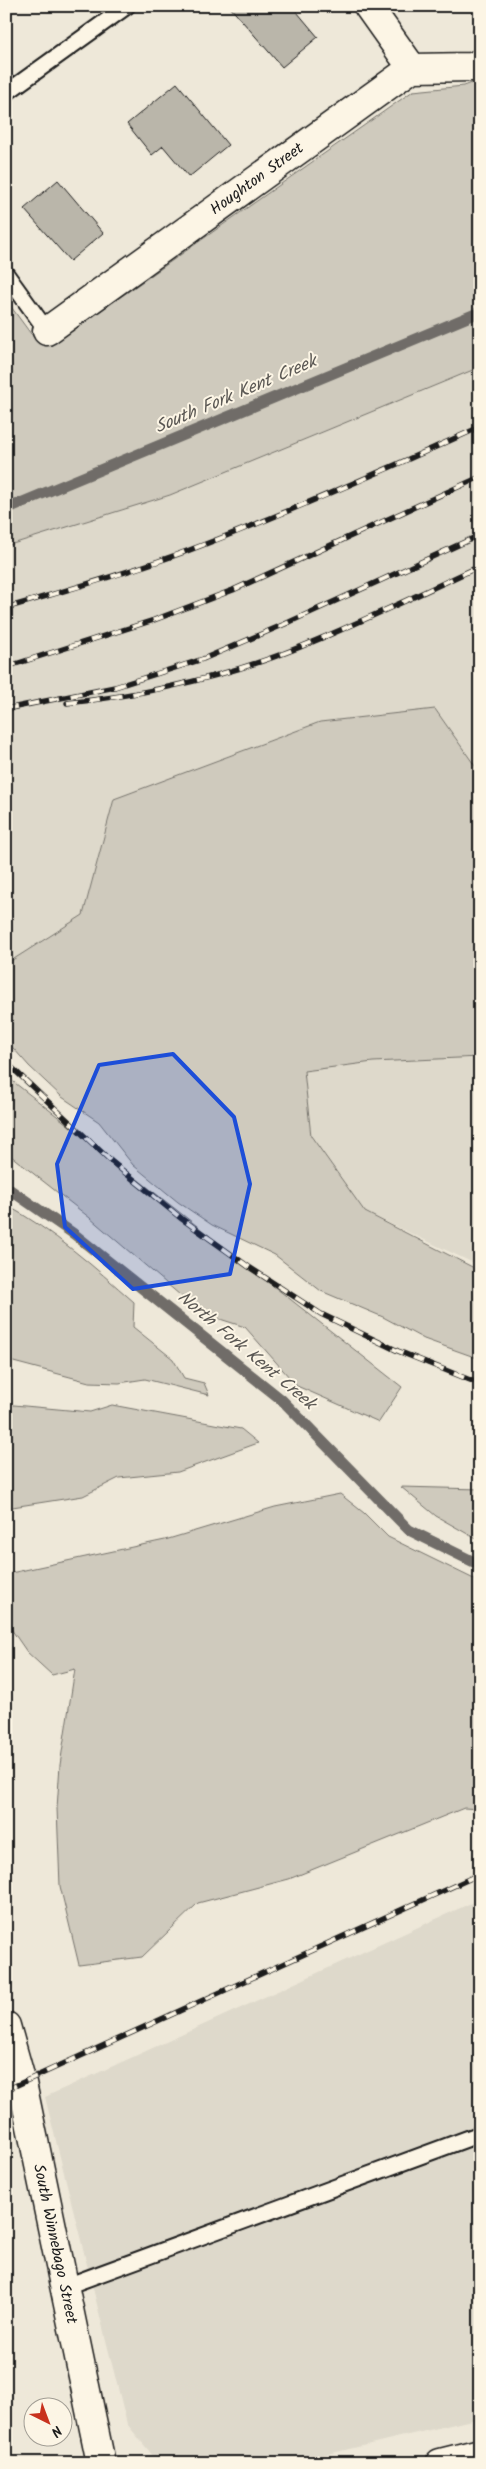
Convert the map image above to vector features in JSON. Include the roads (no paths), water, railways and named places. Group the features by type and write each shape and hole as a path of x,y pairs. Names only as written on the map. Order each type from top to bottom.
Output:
{"street":[{"path":"368,6 412,68 473,67 480,62"},
{"name":"Houghton Street","path":"46,331 412,68"},
{"name":"South Winnebago Street","path":"6,2026 22,2083 101,2463"},
{"path":"440,2463 480,2453"}],"lane":[{"path":"6,93 127,6"},
{"path":"6,274 46,331"},
{"path":"64,2287 480,2134"}],"waterway":[{"name":"South Fork Kent Creek","path":"6,509 480,312"},
{"name":"North Fork Kent Creek","path":"6,1187 74,1234 282,1400 409,1530 480,1565"}],"railway":[{"path":"6,608 120,574 187,551 334,492 480,427"},
{"path":"6,667 154,620 233,590 480,477"},
{"path":"6,709 115,687 203,659 285,624 480,535"},
{"path":"67,703 163,688 226,673 257,663 338,631 480,566"},
{"path":"6,1062 112,1162 182,1219 249,1267 321,1314 398,1351 480,1384"},
{"path":"6,2090 480,1874"}]}
